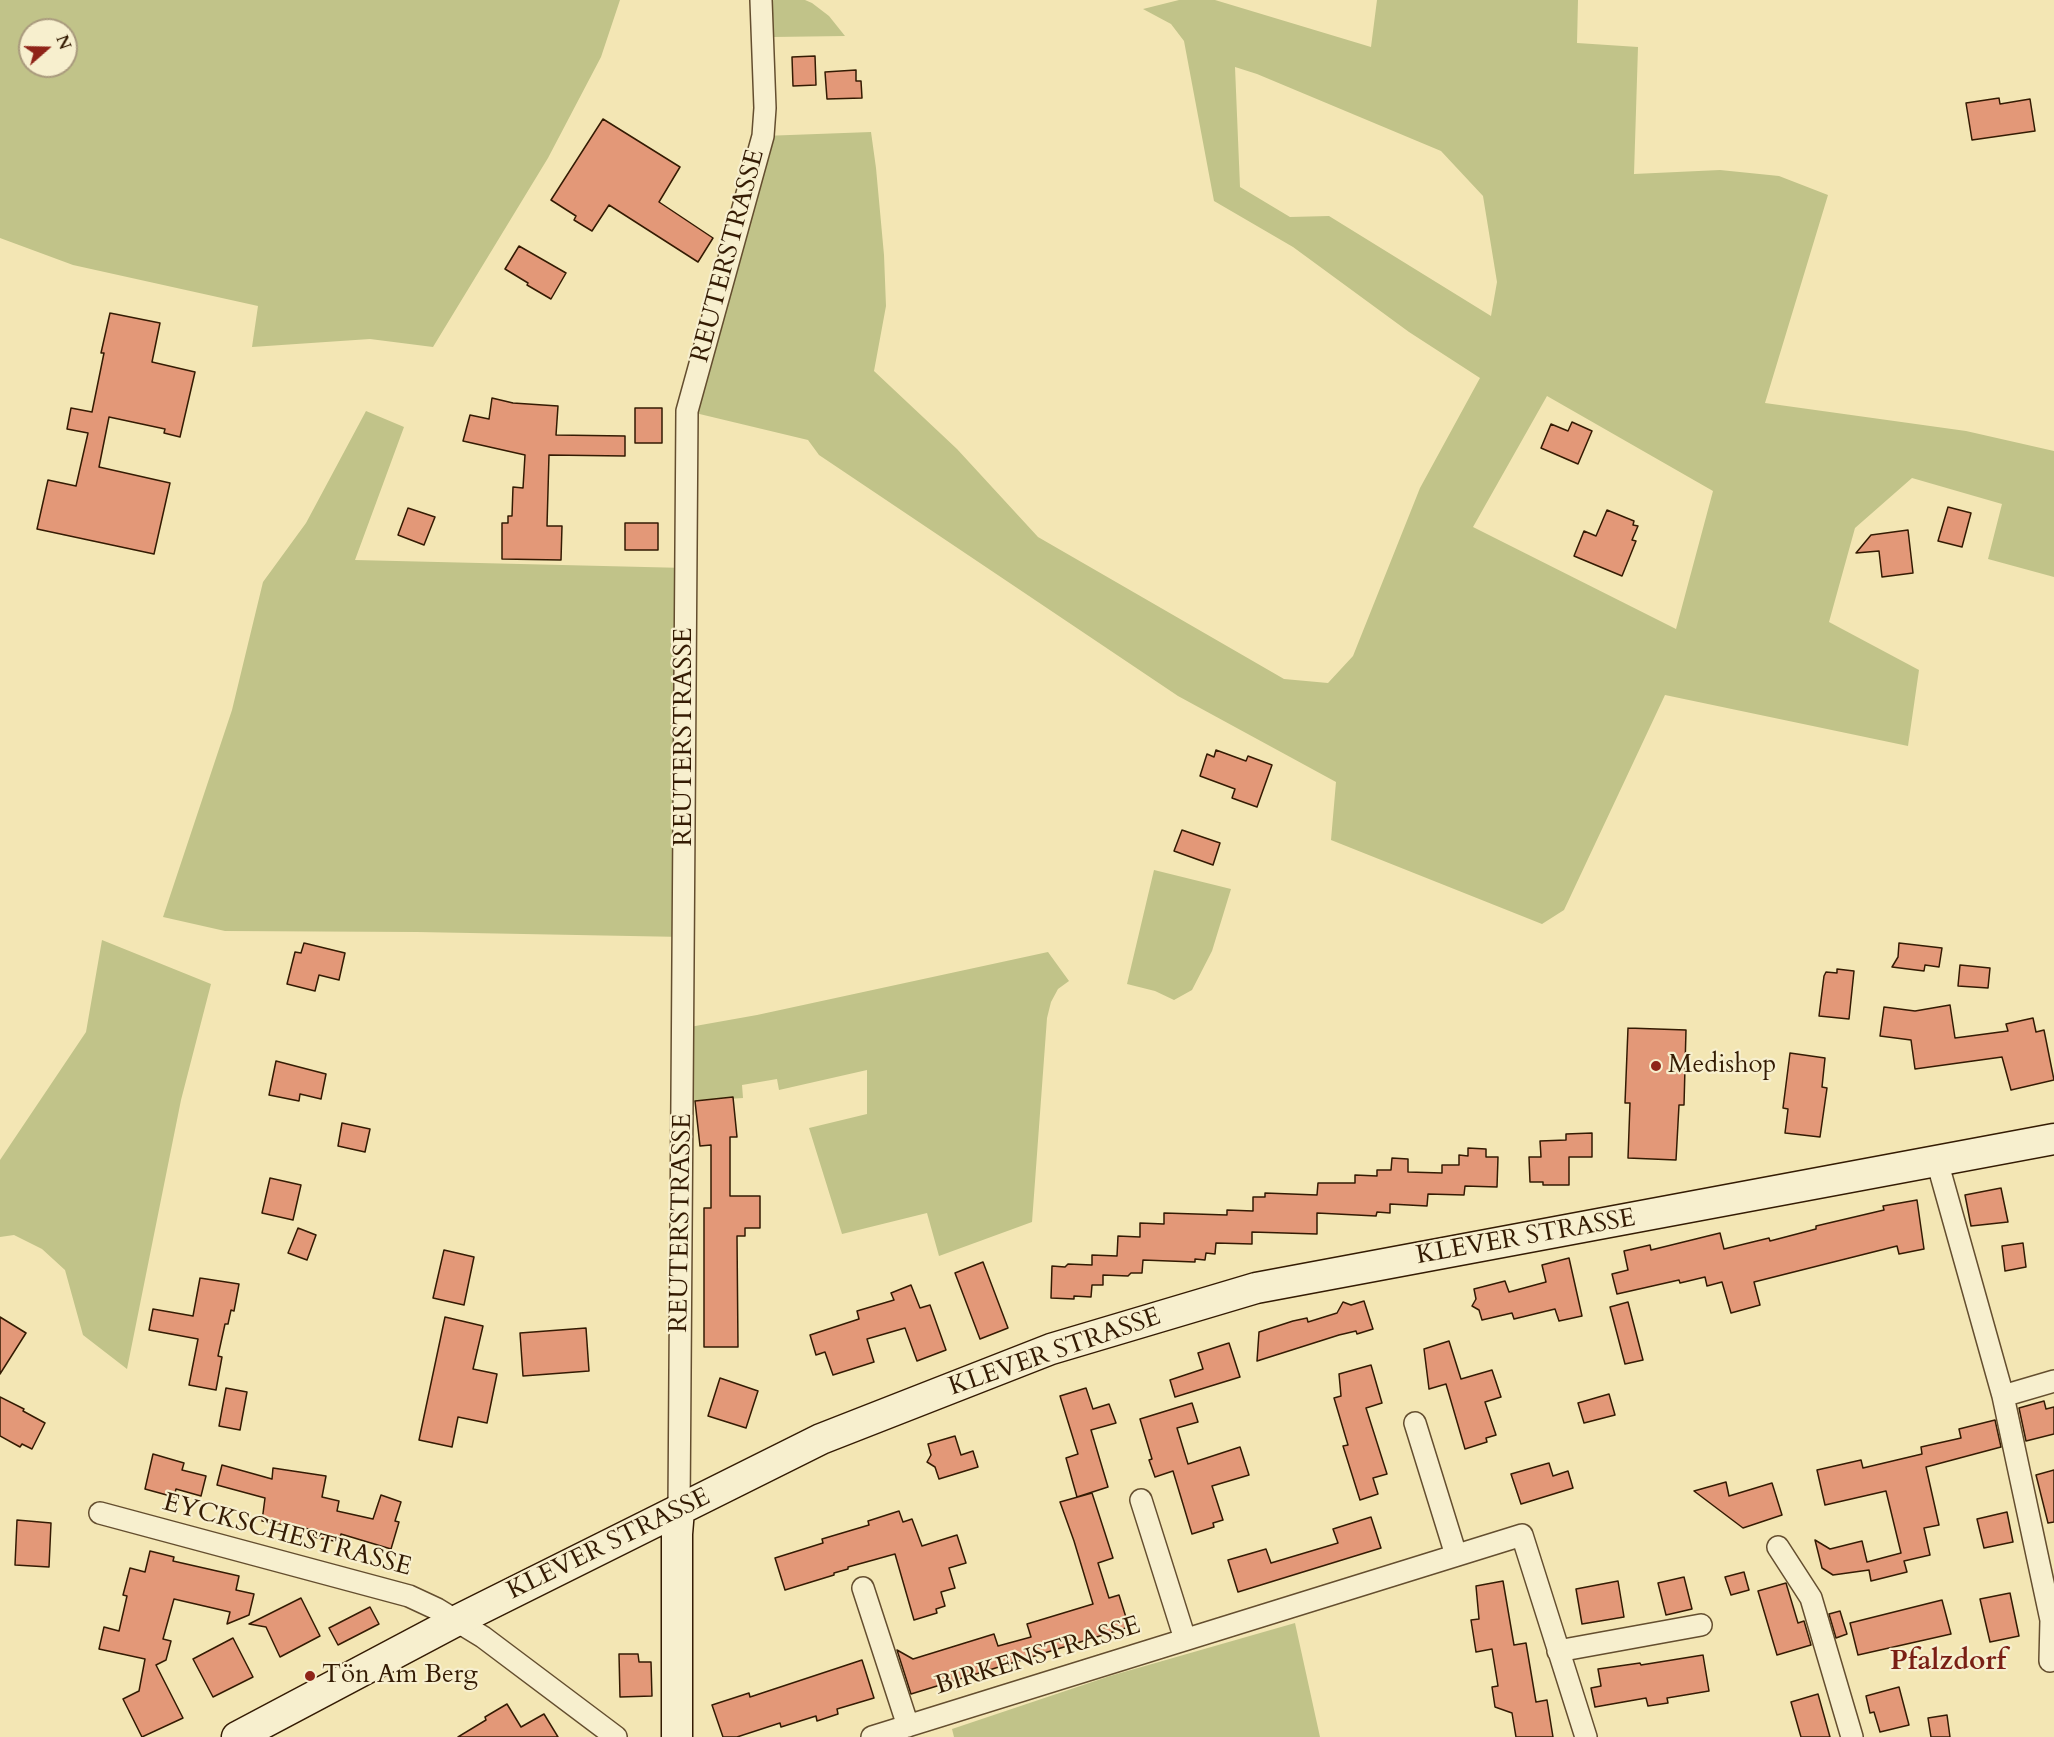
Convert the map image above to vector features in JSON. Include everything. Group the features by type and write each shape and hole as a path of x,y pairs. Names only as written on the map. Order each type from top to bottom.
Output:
{"street":[{"name":"REUTERSTRASSE","path":"677,1737 687,411 763,136 765,108 761,0"},
{"name":"KLEVER STRASSE","path":"237,1737 456,1621 680,1497 1051,1349 1256,1288 2054,1139"},
{"path":"1937,1161 2003,1396 2051,1620 2050,1660"},
{"path":"2003,1396 2054,1381"},
{"path":"1415,1423 1456,1555"},
{"path":"1141,1500 1185,1639"},
{"name":"EYCKSCHESTRASSE","path":"100,1513 409,1596 456,1621"},
{"name":"BIRKENSTRASSE","path":"872,1737 1522,1535 1558,1651"},
{"path":"1778,1547 1811,1598 1852,1737"},
{"path":"863,1588 908,1726"},
{"path":"456,1621 483,1637 616,1737"},
{"path":"1586,1737 1558,1651 1701,1625"}],"green space":[{"path":"0,0 620,0 601,57 548,158 433,347 370,339 252,347 258,306 73,265 0,238"},
{"path":"773,0 805,0 812,3 829,16 845,36 773,37"},
{"path":"1179,0 1215,0 1371,47 1377,0 1578,0 1577,43 1638,47 1634,174 1720,170 1779,176 1828,195 1765,403 1966,431 2054,451 2054,577 1988,559 2002,504 1912,478 1855,528 1829,622 1919,670 1908,746 1665,695 1564,910 1542,924 1331,840 1336,782 1178,696 819,455 808,440 687,411 763,136 871,132 884,255 886,306 874,371 957,449 1038,537 1284,679 1328,683 1353,656 1420,488 1480,378 1409,332 1293,247 1214,201 1184,41 1171,24 1143,9","holes":["1235,67 1257,74 1441,151 1483,196 1497,282 1491,316 1329,216 1290,217 1240,187","1547,396 1713,491 1676,629 1473,527"]},
{"path":"366,411 404,427 355,560 686,568 684,937 225,931 163,917 232,710 263,582 306,523"},
{"path":"1154,870 1231,889 1212,951 1192,990 1174,1000 1155,991 1127,984"},
{"path":"102,940 211,984 181,1100 127,1369 83,1335 65,1270 42,1249 14,1235 0,1237 0,1160 86,1032"},
{"path":"1048,952 1069,981 1058,989 1051,1002 1047,1018 1032,1222 939,1256 927,1213 842,1234 809,1128 867,1114 867,1070 779,1090 777,1079 742,1085 743,1098 683,1102 684,1028 757,1015"},
{"path":"1295,1623 1320,1737 954,1737 952,1729 1110,1676"}],"building":[{"path":"815,56 816,85 793,86 792,57"},
{"path":"856,70 856,81 861,81 862,98 827,99 825,72"},
{"path":"1999,98 2000,104 2030,99 2035,131 1972,140 1966,103"},
{"path":"603,119 680,167 659,202 713,238 698,262 609,205 592,231 574,220 576,216 551,200"},
{"path":"519,246 566,273 551,299 505,269"},
{"path":"110,313 160,323 152,362 195,372 180,437 164,433 165,429 109,417 99,467 170,483 154,554 37,529 48,480 76,486 88,433 67,429 71,408 92,412"},
{"path":"492,398 513,403 558,406 556,435 625,436 625,456 549,455 547,526 562,526 561,560 502,559 502,523 508,523 508,516 512,516 513,487 523,488 525,455 463,441 470,415 489,419"},
{"path":"635,408 662,408 662,443 635,443"},
{"path":"1572,422 1592,431 1578,464 1541,448 1551,424 1568,431"},
{"path":"1948,507 1971,513 1962,547 1938,541"},
{"path":"408,508 435,517 424,545 398,535"},
{"path":"1607,510 1634,521 1633,525 1638,526 1632,540 1636,541 1622,576 1574,556 1584,531 1596,536"},
{"path":"625,523 658,523 658,550 625,550"},
{"path":"1908,530 1913,573 1882,577 1879,551 1856,553 1871,535"},
{"path":"1216,750 1246,761 1248,756 1272,765 1257,807 1232,798 1235,789 1200,776 1207,754 1214,757"},
{"path":"1182,830 1220,843 1213,865 1174,851"},
{"path":"304,943 345,953 339,980 319,975 315,991 287,984 295,952 301,953"},
{"path":"1899,943 1942,948 1939,967 1925,965 1924,971 1892,967 1898,957"},
{"path":"1960,965 1990,968 1988,988 1958,986"},
{"path":"1837,969 1854,971 1849,1019 1819,1016 1824,976 1826,972 1837,973"},
{"path":"1950,1005 1955,1038 2008,1031 2006,1024 2033,1018 2036,1032 2044,1030 2054,1080 2011,1090 2002,1057 1915,1069 1911,1040 1880,1036 1884,1007 1915,1011"},
{"name":"Medishop","path":"1628,1028 1686,1030 1684,1105 1679,1105 1676,1160 1628,1158 1630,1103 1625,1103"},
{"path":"1790,1053 1825,1058 1822,1087 1827,1088 1820,1137 1785,1133 1788,1109 1783,1108"},
{"path":"276,1061 326,1074 321,1099 300,1094 299,1101 269,1095"},
{"path":"733,1097 737,1137 730,1137 730,1196 760,1196 760,1228 745,1228 745,1236 737,1236 738,1347 704,1347 704,1208 711,1208 711,1145 700,1146 695,1101"},
{"path":"342,1123 370,1129 365,1152 338,1146"},
{"path":"1592,1133 1592,1157 1569,1157 1569,1185 1543,1185 1543,1182 1530,1182 1529,1157 1541,1157 1540,1141 1566,1140 1566,1134"},
{"path":"1468,1148 1486,1149 1486,1157 1498,1157 1497,1187 1465,1186 1464,1195 1428,1194 1427,1206 1390,1204 1390,1213 1377,1212 1376,1216 1317,1213 1317,1234 1252,1232 1252,1244 1216,1243 1215,1254 1206,1253 1205,1260 1195,1259 1195,1262 1143,1260 1142,1273 1131,1273 1128,1276 1103,1275 1103,1285 1092,1285 1091,1297 1051,1298 1052,1266 1092,1265 1092,1255 1117,1256 1118,1236 1140,1237 1140,1223 1164,1224 1164,1213 1227,1215 1227,1210 1253,1211 1253,1197 1265,1197 1265,1193 1317,1195 1318,1183 1355,1183 1355,1175 1377,1176 1377,1170 1391,1170 1392,1158 1408,1159 1408,1172 1442,1173 1442,1165 1459,1165 1459,1155 1468,1156"},
{"path":"270,1178 301,1185 293,1220 262,1213"},
{"path":"2001,1188 2008,1222 1971,1226 1965,1195"},
{"path":"1917,1200 1924,1249 1899,1254 1897,1246 1754,1282 1760,1305 1731,1313 1722,1282 1707,1286 1705,1277 1680,1283 1679,1280 1617,1294 1612,1274 1628,1270 1624,1251 1650,1245 1651,1250 1720,1233 1724,1249 1769,1238 1770,1241 1816,1229 1816,1226 1884,1210 1883,1206"},
{"path":"298,1228 316,1235 307,1260 288,1253"},
{"path":"2023,1243 2026,1267 2005,1271 2002,1246"},
{"path":"444,1250 474,1257 464,1305 433,1298"},
{"path":"1569,1258 1582,1316 1559,1321 1555,1309 1514,1319 1512,1313 1482,1320 1479,1310 1472,1306 1476,1299 1474,1289 1505,1281 1509,1292 1546,1282 1542,1265"},
{"path":"983,1262 1008,1328 980,1339 955,1273"},
{"path":"200,1278 239,1284 234,1311 231,1310 228,1324 225,1324 218,1356 222,1357 216,1390 189,1385 198,1339 149,1330 153,1309 193,1316"},
{"path":"911,1285 920,1308 930,1305 946,1350 917,1361 905,1328 867,1339 874,1362 833,1375 825,1352 816,1355 810,1335 859,1319 857,1311 894,1300 891,1293"},
{"path":"1364,1301 1373,1329 1357,1334 1356,1331 1339,1335 1257,1361 1259,1332 1293,1321 1307,1318 1308,1322 1337,1313 1343,1302 1351,1305"},
{"path":"1628,1302 1643,1360 1625,1364 1610,1307"},
{"path":"0,1317 26,1333 0,1374"},
{"path":"445,1317 483,1326 473,1369 497,1374 487,1423 458,1417 452,1447 419,1440"},
{"path":"586,1328 589,1371 523,1376 520,1333"},
{"path":"1449,1341 1461,1379 1492,1370 1501,1397 1485,1402 1496,1435 1486,1438 1487,1442 1465,1449 1446,1384 1429,1389 1424,1349"},
{"path":"1229,1343 1240,1377 1175,1397 1170,1380 1203,1369 1198,1353"},
{"path":"1371,1365 1382,1403 1366,1408 1387,1474 1373,1478 1378,1494 1360,1500 1343,1446 1348,1445 1334,1398 1341,1396 1339,1374"},
{"path":"720,1378 758,1391 746,1428 708,1416"},
{"path":"226,1388 247,1392 240,1430 219,1426"},
{"path":"1086,1388 1093,1409 1109,1404 1116,1423 1091,1430 1108,1487 1077,1497 1066,1458 1078,1454 1060,1396"},
{"path":"1609,1394 1615,1415 1584,1423 1578,1403"},
{"path":"0,1397 45,1423 32,1449 22,1444 20,1447 0,1436"},
{"path":"2044,1401 2046,1409 2054,1407 2054,1434 2026,1441 2019,1408"},
{"path":"1192,1403 1198,1422 1177,1428 1188,1464 1240,1447 1249,1475 1212,1486 1223,1520 1213,1523 1214,1527 1192,1534 1173,1471 1155,1477 1140,1419"},
{"path":"1995,1420 2001,1447 1926,1467 1939,1525 1924,1528 1930,1555 1904,1561 1907,1572 1871,1581 1869,1570 1833,1575 1822,1568 1815,1540 1830,1549 1862,1541 1867,1562 1901,1553 1886,1491 1825,1505 1817,1470 1861,1460 1863,1468 1922,1454 1921,1447 1961,1438 1959,1429"},
{"path":"955,1436 961,1455 973,1451 978,1467 939,1479 935,1467 927,1462 931,1455 928,1444"},
{"path":"153,1454 184,1463 182,1470 206,1476 201,1496 176,1489 174,1497 145,1489"},
{"path":"1549,1463 1553,1476 1568,1471 1573,1488 1521,1504 1511,1474"},
{"path":"222,1465 272,1479 273,1468 326,1476 322,1497 339,1501 337,1511 373,1519 381,1495 401,1502 395,1521 399,1522 391,1549 341,1534 339,1542 313,1537 315,1530 262,1521 265,1498 217,1485"},
{"path":"2054,1470 2054,1522 2048,1523 2036,1475"},
{"path":"1726,1482 1729,1496 1772,1483 1782,1515 1743,1528 1694,1491"},
{"path":"1092,1493 1113,1558 1098,1563 1109,1598 1119,1595 1129,1627 911,1694 897,1650 913,1659 994,1634 998,1646 1031,1637 1027,1624 1093,1604 1060,1502"},
{"path":"899,1511 903,1522 912,1519 922,1546 957,1535 966,1563 949,1568 955,1588 941,1592 945,1606 936,1609 937,1613 914,1620 895,1554 848,1567 834,1575 785,1590 775,1558 823,1543 822,1539 869,1525 868,1521"},
{"path":"2007,1512 2013,1542 1984,1548 1977,1519"},
{"path":"1371,1517 1381,1548 1238,1592 1228,1560 1266,1549 1271,1563 1338,1543 1333,1529"},
{"path":"17,1520 51,1523 49,1567 15,1565"},
{"path":"150,1551 174,1557 173,1561 239,1576 236,1590 254,1594 249,1615 227,1624 230,1612 174,1599 163,1639 171,1641 166,1660 156,1665 183,1718 142,1737 123,1699 139,1691 145,1659 99,1649 104,1627 119,1631 127,1596 123,1595 130,1568 145,1572"},
{"path":"1744,1572 1749,1590 1731,1595 1725,1577"},
{"path":"1684,1577 1692,1609 1666,1615 1658,1583"},
{"path":"1503,1581 1514,1645 1526,1643 1536,1702 1547,1700 1553,1737 1516,1737 1512,1713 1495,1707 1492,1687 1498,1686 1492,1649 1476,1652 1471,1620 1479,1619 1476,1586"},
{"path":"1618,1581 1624,1617 1582,1624 1576,1589"},
{"path":"1786,1583 1798,1623 1804,1621 1811,1645 1777,1655 1758,1591"},
{"path":"2010,1593 2019,1636 1990,1642 1980,1599"},
{"path":"301,1598 320,1636 280,1657 266,1627 249,1624"},
{"path":"1942,1600 1951,1634 1858,1655 1850,1623"},
{"path":"370,1607 379,1624 338,1645 329,1628"},
{"path":"1840,1611 1847,1634 1836,1638 1829,1614"},
{"path":"233,1638 253,1677 213,1697 193,1659"},
{"path":"619,1654 638,1654 639,1662 651,1662 652,1696 620,1697"},
{"path":"1703,1655 1709,1691 1667,1698 1668,1703 1648,1706 1646,1698 1595,1707 1591,1688 1601,1686 1598,1669"},
{"path":"862,1660 874,1698 837,1709 838,1714 817,1721 816,1716 781,1727 780,1723 737,1737 723,1737 712,1705 749,1693 750,1697"},
{"path":"1899,1687 1909,1725 1880,1732 1874,1712 1870,1713 1866,1696"},
{"path":"1818,1694 1830,1737 1801,1737 1791,1702"},
{"path":"507,1704 521,1727 544,1714 558,1737 458,1737"},
{"path":"1947,1715 1950,1737 1931,1737 1928,1718"}],"place":[{"name":"Medishop","path":"1656,1066"},
{"name":"Tön Am Berg","path":"310,1676"}],"district":[{"name":"Pfalzdorf","path":"1948,1663"}]}
